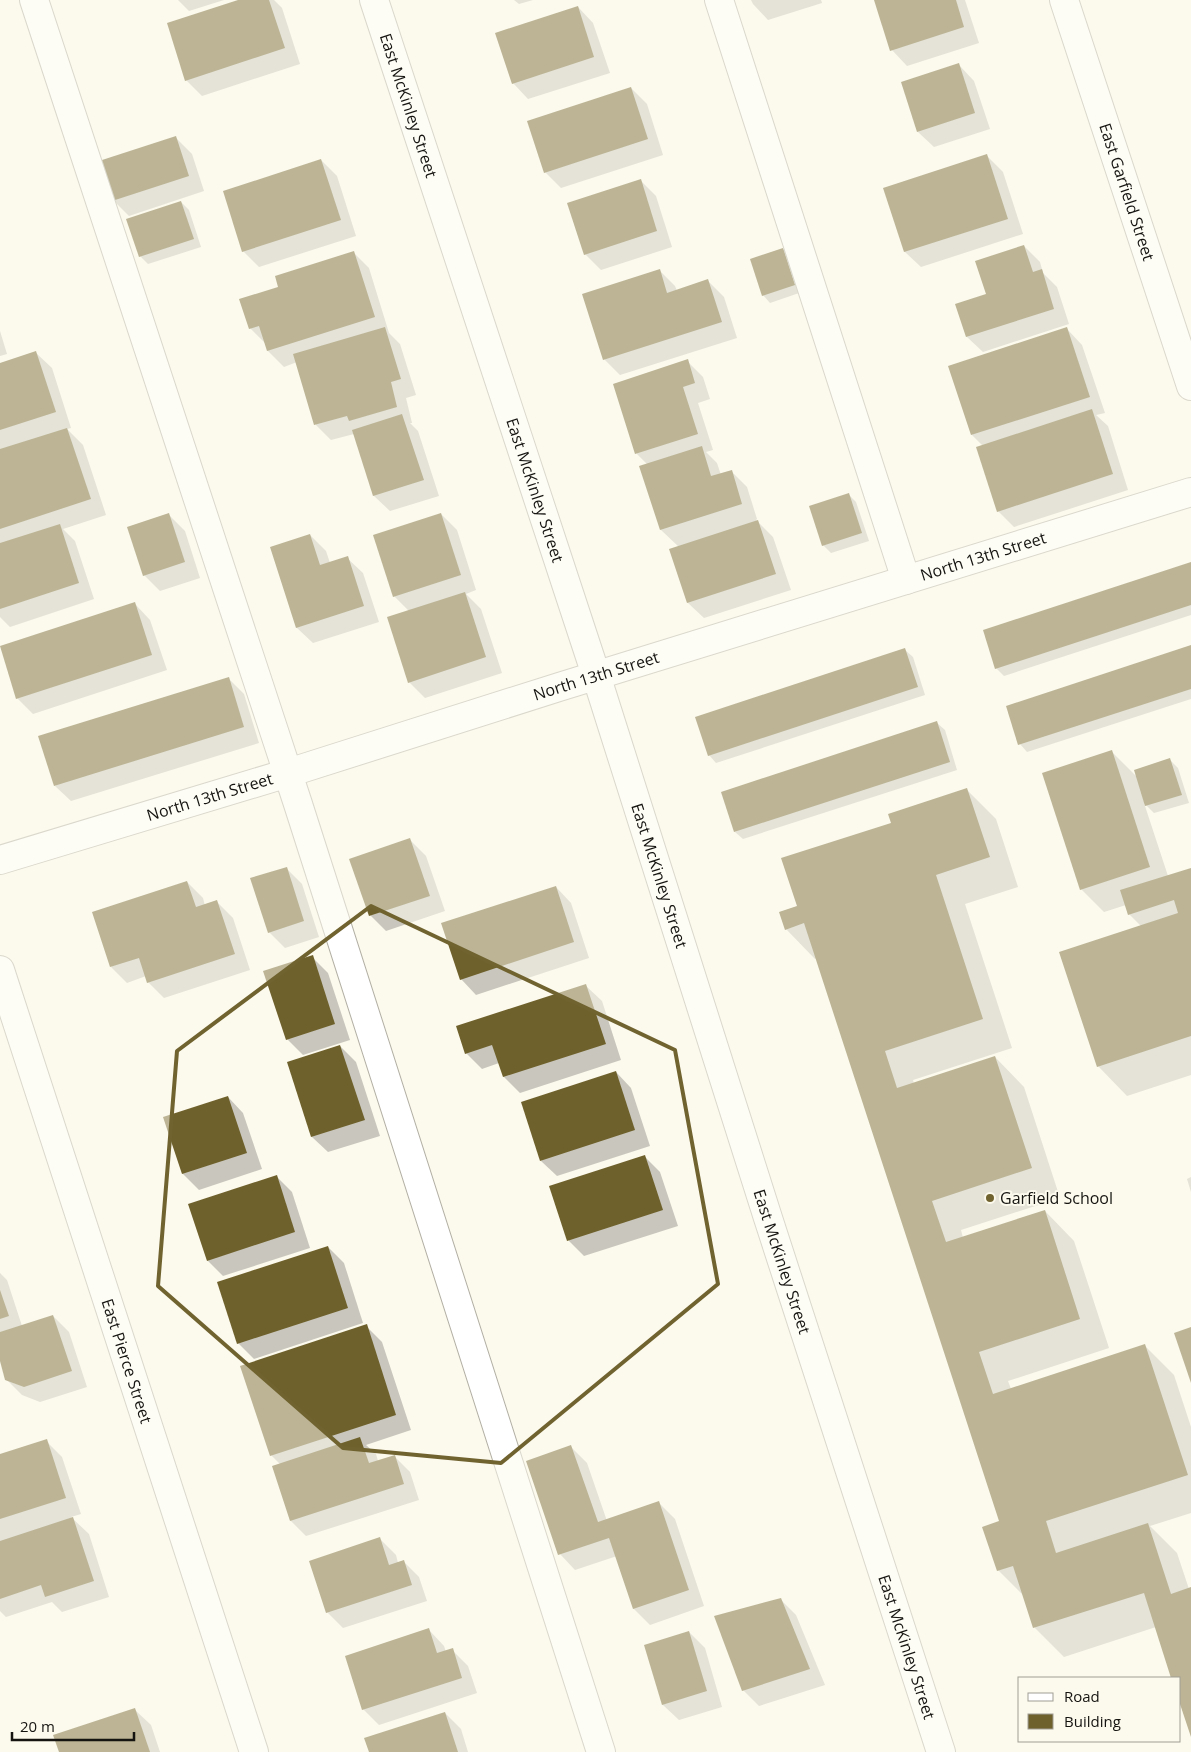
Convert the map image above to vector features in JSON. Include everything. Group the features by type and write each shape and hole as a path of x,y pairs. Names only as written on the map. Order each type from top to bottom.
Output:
{"street":[{"path":"34,0 288,773 601,1752"},
{"name":"East McKinley Street","path":"374,0 596,675 768,1218 941,1752"},
{"path":"719,0 906,580"},
{"name":"East Garfield Street","path":"1064,0 1191,386"},
{"name":"North 13th Street","path":"0,860 288,773 596,675 1191,492"},
{"name":"East Pierce Street","path":"0,970 254,1752"}],"highlighted area":[{"path":"371,906 675,1050 718,1284 501,1463 343,1448 158,1286 177,1051"}],"building":[{"path":"238,0 269,0 285,48 185,81 167,23"},
{"path":"874,0 956,0 964,27 890,51"},
{"path":"578,6 594,57 512,84 495,33"},
{"path":"959,63 975,113 917,132 901,82"},
{"path":"631,87 648,139 544,173 527,121"},
{"path":"176,136 189,176 112,201 99,161"},
{"path":"987,154 1008,219 904,252 883,188"},
{"path":"321,159 341,220 242,252 223,191"},
{"path":"641,179 657,231 584,255 567,203"},
{"path":"181,201 194,239 139,257 126,219"},
{"path":"1024,245 1033,272 1042,269 1054,309 966,337 955,304 986,294 975,261"},
{"path":"783,248 795,285 762,296 750,259"},
{"path":"354,251 375,317 267,351 259,326 249,329 239,299 278,287 275,276"},
{"path":"660,269 667,293 708,279 722,322 603,360 582,294"},
{"path":"385,327 401,379 391,382 397,407 349,421 347,416 314,425 293,354"},
{"path":"1067,327 1090,397 971,435 948,366"},
{"path":"36,351 56,412 0,430 0,363"},
{"path":"688,359 695,383 683,387 698,434 635,454 613,384"},
{"path":"1092,409 1113,474 997,512 976,447"},
{"path":"402,414 424,480 373,496 352,430"},
{"path":"67,428 91,499 0,529 0,449"},
{"path":"702,446 711,476 732,470 742,504 660,530 639,466"},
{"path":"849,493 862,533 822,546 809,506"},
{"path":"169,513 185,562 143,576 127,527"},
{"path":"441,513 461,575 393,597 373,535"},
{"path":"758,520 776,574 687,603 669,549"},
{"path":"60,524 79,583 0,609 0,543"},
{"path":"310,534 320,565 348,556 364,606 296,628 270,547"},
{"path":"1191,562 1191,605 995,669 983,630"},
{"path":"465,592 486,657 408,683 387,617"},
{"path":"135,602 152,655 16,699 0,646"},
{"path":"1191,645 1191,689 1018,745 1006,706"},
{"path":"905,648 918,687 708,756 695,717"},
{"path":"229,677 244,727 54,786 38,736"},
{"path":"937,721 950,762 734,832 721,792"},
{"path":"1112,750 1150,867 1080,890 1042,773"},
{"path":"1170,758 1182,795 1145,806 1134,770"},
{"path":"967,788 990,857 936,875 983,1019 885,1051 897,1088 995,1056 1032,1168 932,1201 946,1242 1045,1210 1080,1319 979,1352 993,1394 1145,1344 1188,1475 1046,1521 1056,1553 1148,1523 1171,1594 1191,1587 1191,1737 1181,1707 1181,1677 1171,1677 1144,1593 1033,1628 1013,1566 997,1571 982,1527 999,1521 804,923 785,930 779,912 797,906 781,858 891,823 888,814"},
{"path":"410,838 430,896 369,916 349,859"},
{"path":"287,867 304,921 268,933 250,878"},
{"path":"1191,868 1191,1036 1097,1067 1059,952 1178,913 1174,900 1128,915 1120,890"},
{"path":"187,881 196,907 217,900 235,954 147,983 139,958 110,967 92,912"},
{"path":"556,886 574,942 460,980 441,923"},
{"path":"313,955 335,1024 286,1040 263,971"},
{"path":"586,984 606,1044 503,1077 492,1045 465,1054 456,1026"},
{"path":"340,1045 365,1120 311,1137 287,1062"},
{"path":"616,1071 635,1130 540,1161 521,1102"},
{"path":"228,1096 247,1153 182,1174 163,1117"},
{"path":"645,1155 663,1210 567,1241 549,1186"},
{"path":"277,1175 295,1232 207,1261 188,1204"},
{"path":"328,1246 348,1308 237,1344 217,1282"},
{"path":"0,1290 9,1316 0,1319"},
{"path":"53,1315 72,1371 24,1387 5,1380 0,1361 0,1332"},
{"path":"367,1324 396,1415 270,1456 240,1366"},
{"path":"1191,1327 1191,1383 1174,1333"},
{"path":"360,1437 369,1463 395,1455 404,1484 290,1521 272,1466"},
{"path":"47,1439 66,1498 0,1519 0,1454"},
{"path":"571,1445 598,1522 659,1501 689,1590 633,1609 609,1538 558,1555 526,1461"},
{"path":"73,1517 94,1581 45,1597 41,1585 0,1599 0,1541"},
{"path":"380,1537 389,1565 404,1560 412,1585 326,1613 309,1561"},
{"path":"781,1598 810,1669 742,1691 714,1616"},
{"path":"429,1628 437,1653 453,1648 462,1678 362,1710 345,1656"},
{"path":"689,1631 707,1691 662,1705 644,1645"},
{"path":"135,1708 150,1752 59,1752 53,1735"},
{"path":"445,1712 458,1752 369,1752 364,1738"}],"place":[{"name":"Garfield School","path":"990,1198"}]}
